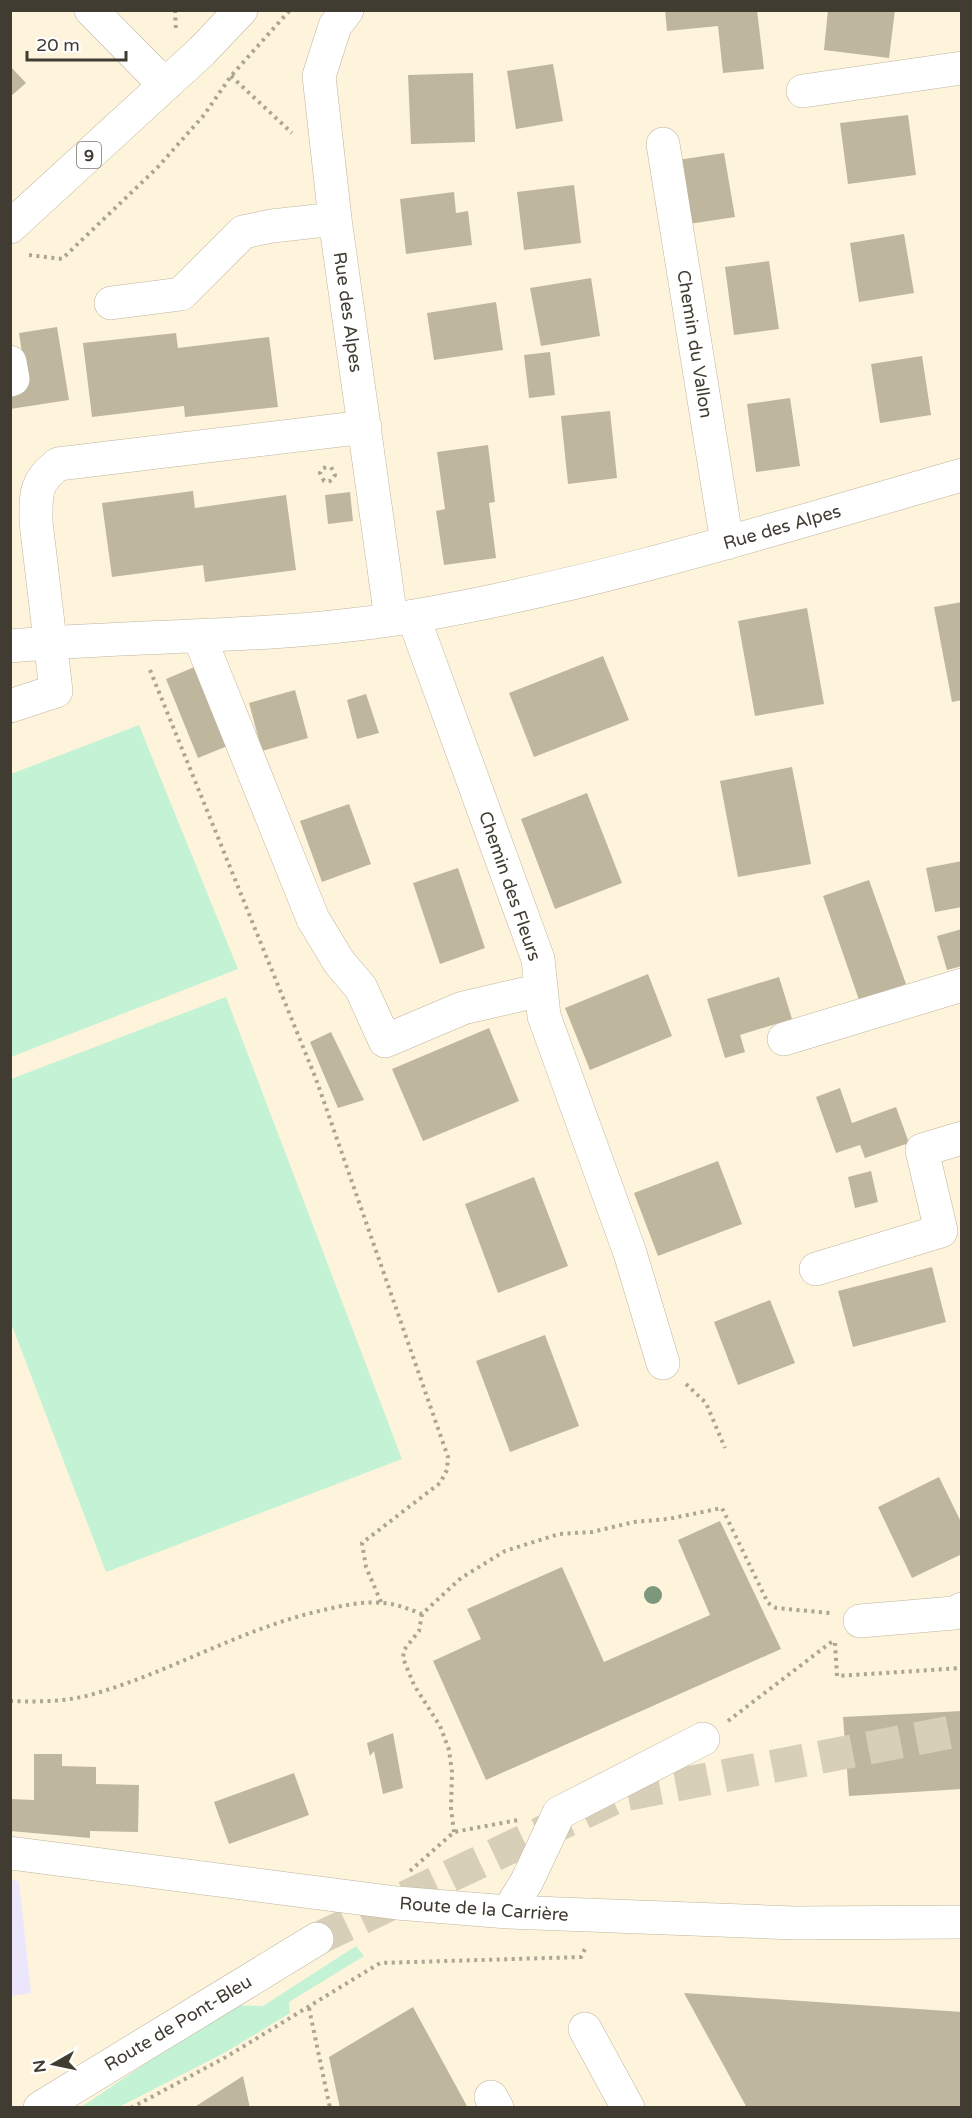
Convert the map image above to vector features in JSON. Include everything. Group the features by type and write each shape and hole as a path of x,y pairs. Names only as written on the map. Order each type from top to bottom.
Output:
{"street":[{"path":"91,10 153,73 166,83"},
{"name":"9","path":"14,240 166,83 241,10"},
{"name":"Rue des Alpes","path":"347,10 335,26 319,76 335,219 364,427 402,618"},
{"path":"803,91 962,68"},
{"name":"Chemin du Vallon","path":"663,144 727,543"},
{"path":"111,303 181,294 243,232 272,226 335,219"},
{"path":"10,362 13,379 10,380"},
{"path":"10,706 56,691 36,522 36,495 43,476 57,464 364,427"},
{"name":"Rue des Alpes","path":"10,646 49,642 276,633 402,618 552,589 727,543 962,474"},
{"name":"Chemin des Fleurs","path":"402,618 538,959 544,1016 630,1253 663,1363"},
{"path":"199,636 313,919 339,962 361,988 385,1041 463,1008 541,990"},
{"path":"784,1039 962,985"},
{"path":"816,1269 941,1231 922,1150 962,1138"},
{"path":"860,1621 954,1612 962,1609"},
{"path":"508,1912 527,1881 559,1813 703,1739"},
{"name":"Route de la Carrière","path":"10,1853 397,1903 508,1912 794,1923 962,1922"},
{"name":"Route de Pont-Bleu","path":"40,2108 317,1939"},
{"path":"585,2029 628,2108"}],"path":[{"path":"14,240 62,259 157,168 204,115 231,76 290,10"},
{"path":"231,76 299,140 311,145 326,145"},
{"path":"148,665 316,1079 448,1457 447,1470 440,1483 362,1543 366,1567 381,1602"},
{"path":"710,1411 725,1448"},
{"path":"454,1832 449,1750 440,1726 414,1685 403,1658 404,1650 419,1631 422,1614 461,1578 505,1551 559,1534 592,1532 634,1522 668,1519 722,1508 768,1603 776,1608 829,1613 860,1621"},
{"path":"10,1701 54,1702 95,1694 165,1670 263,1628 296,1617 344,1606 381,1602 402,1606 422,1614"},
{"path":"703,1739 836,1639 837,1676 962,1668"},
{"path":"405,1876 454,1832 559,1813"},
{"path":"131,2108 226,2057 380,1963 581,1957 602,1917"},
{"path":"309,2007 330,2108"}],"shaded area":[{"path":"10,1880 19,1881 31,1993 11,1996"}],"green space":[{"path":"139,725 238,969 11,1057 11,774"},
{"path":"226,997 402,1459 106,1572 11,1323 11,1079"},
{"path":"356,1946 364,1956 289,2002 290,2013 226,2052 119,2107 80,2108 232,2005 263,2006"}],"building":[{"path":"665,10 757,10 764,69 723,73 718,26 667,31"},
{"path":"828,10 895,10 889,58 824,50"},
{"path":"553,64 563,121 516,129 507,71"},
{"path":"10,66 26,83 10,97"},
{"path":"473,73 475,142 411,144 408,75"},
{"path":"908,115 916,175 848,184 840,123"},
{"path":"724,153 735,217 689,224 678,160"},
{"path":"574,185 581,243 524,250 517,192"},
{"path":"454,192 456,213 468,211 472,245 406,254 400,199"},
{"path":"904,234 914,293 859,302 850,243"},
{"path":"769,261 779,329 734,335 725,267"},
{"path":"591,278 600,336 541,346 530,288"},
{"path":"496,302 503,350 434,360 427,313"},
{"path":"57,327 69,400 10,409 10,367 24,365 19,333"},
{"path":"176,333 178,348 269,337 278,407 185,417 184,406 92,417 83,343"},
{"path":"550,352 555,395 529,398 524,355"},
{"path":"922,356 931,415 880,423 871,364"},
{"path":"790,398 800,466 756,472 747,404"},
{"path":"610,411 617,478 568,484 561,416"},
{"path":"488,445 495,502 489,503 496,558 444,565 436,511 445,509 437,452"},
{"path":"193,491 195,508 286,495 296,570 205,582 203,565 112,577 102,503"},
{"path":"350,492 353,521 328,524 325,495"},
{"path":"962,602 962,700 952,702 934,607"},
{"path":"807,608 824,704 755,716 738,621"},
{"path":"603,656 629,720 534,757 509,693"},
{"path":"204,663 237,742 198,758 166,679"},
{"path":"295,690 308,738 262,751 249,703"},
{"path":"366,694 379,733 357,739 347,700"},
{"path":"792,767 811,864 738,877 720,781"},
{"path":"587,793 622,883 555,909 521,819"},
{"path":"349,804 371,864 322,882 300,821"},
{"path":"962,861 962,907 935,912 926,868"},
{"path":"458,868 485,948 440,964 413,883"},
{"path":"869,880 906,984 859,1000 823,896"},
{"path":"962,929 962,966 947,970 937,936"},
{"path":"648,974 672,1036 590,1070 565,1008"},
{"path":"779,977 792,1019 740,1035 745,1052 725,1058 707,999"},
{"path":"489,1028 519,1101 423,1141 392,1069"},
{"path":"331,1032 364,1100 338,1108 310,1042"},
{"path":"840,1088 852,1123 896,1107 909,1143 865,1158 860,1145 836,1153 816,1097"},
{"path":"718,1161 742,1224 658,1256 634,1193"},
{"path":"871,1171 878,1202 855,1208 848,1177"},
{"path":"534,1177 568,1266 498,1293 465,1204"},
{"path":"932,1267 946,1322 853,1347 838,1291"},
{"path":"770,1300 795,1363 738,1385 714,1322"},
{"path":"545,1335 579,1426 510,1452 476,1361"},
{"path":"939,1477 962,1524 962,1554 912,1578 878,1507"},
{"path":"720,1521 781,1649 486,1780 433,1661 481,1639 467,1609 562,1567 604,1662 710,1615 678,1540"},
{"path":"962,1711 962,1789 849,1796 843,1717"},
{"path":"393,1733 403,1788 383,1794 374,1751 370,1756 367,1743"},
{"path":"34,1754 62,1754 62,1766 96,1767 96,1784 139,1785 138,1832 90,1831 90,1838 10,1831 10,1799 34,1800"},
{"path":"294,1773 309,1815 229,1844 214,1802"},
{"path":"684,1993 962,2012 962,2105 960,2108 747,2108"},
{"path":"413,2007 468,2108 340,2108 329,2057"},
{"path":"243,2076 250,2108 193,2108"}],"tunnel":[{"path":"317,1939 619,1796 962,1730"}]}
